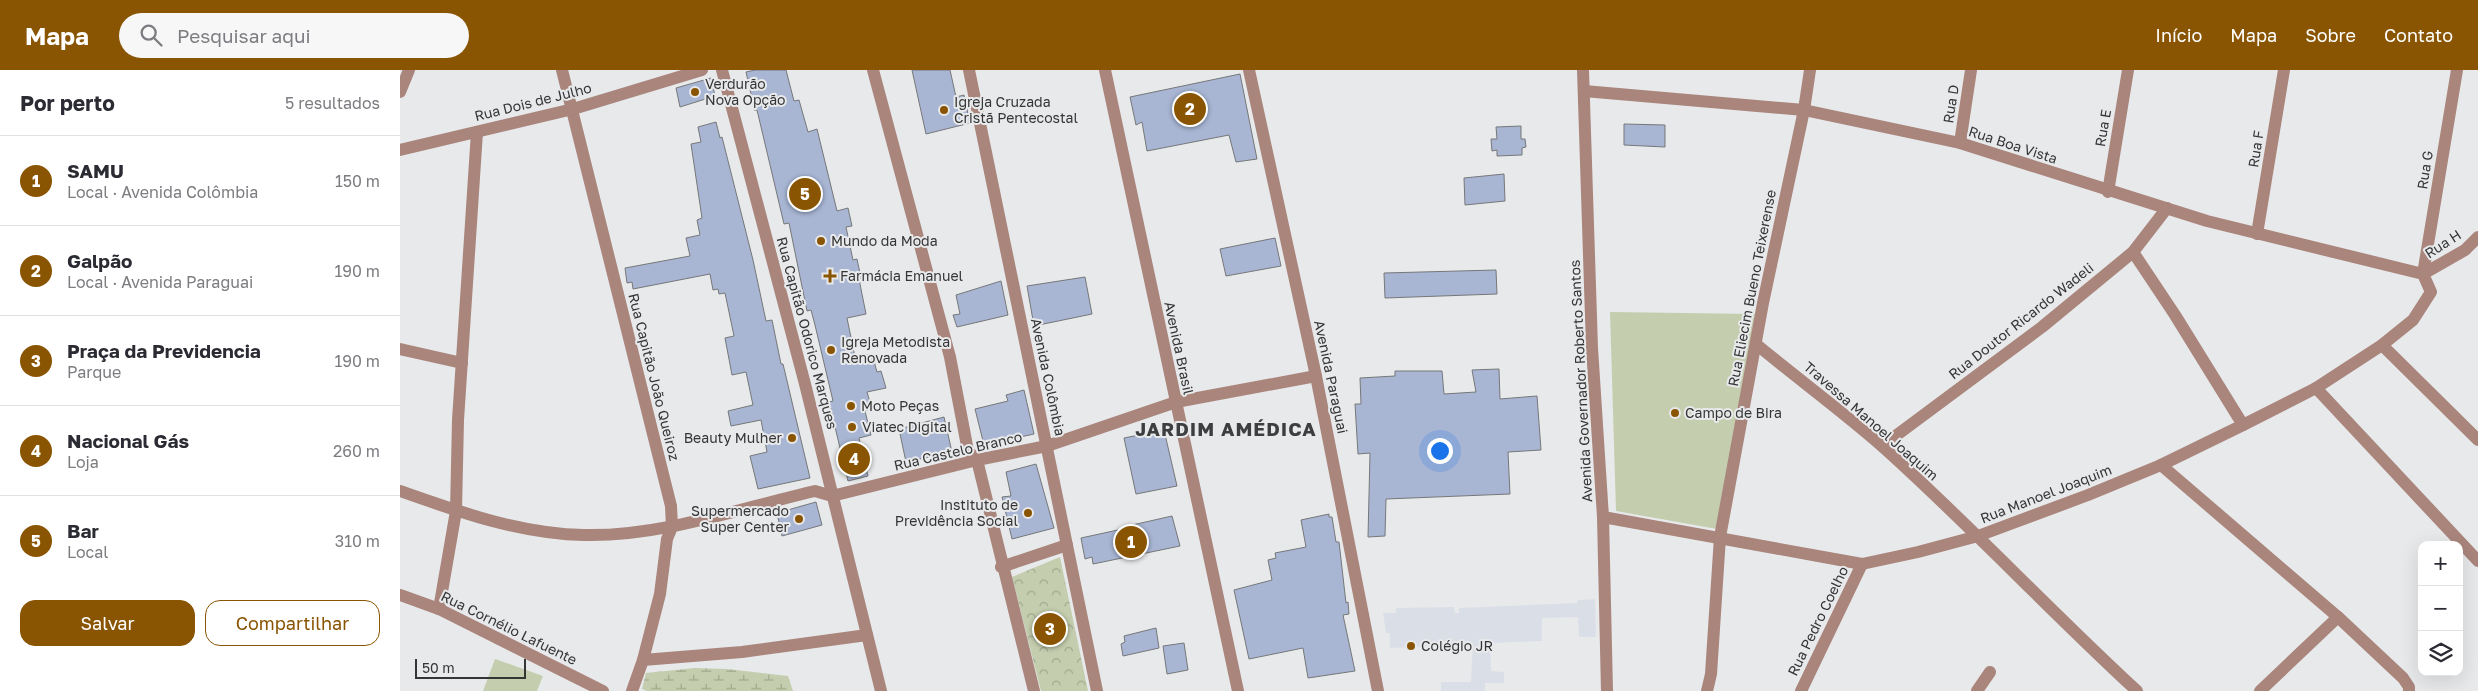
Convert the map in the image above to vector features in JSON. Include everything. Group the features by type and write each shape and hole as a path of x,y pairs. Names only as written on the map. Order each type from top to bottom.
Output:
{"street":[{"path":"400,92 409,70"},
{"name":"Rua Capitão João Queiroz","path":"562,70 671,506 672,527 666,539 660,594 643,660 632,691"},
{"name":"Rua Dois de Julho","path":"400,150 573,108 702,70"},
{"name":"Rua Capitão Odorico Marques","path":"722,70 805,384 881,691"},
{"path":"873,70 950,357 968,450 977,460 1034,691"},
{"name":"Avenida Colômbia","path":"969,70 1097,691"},
{"name":"Avenida Brasil","path":"1105,70 1238,691"},
{"name":"Avenida Paraguai","path":"1249,70 1316,376 1378,691"},
{"name":"Avenida Governador Roberto Santos","path":"1583,70 1592,348 1603,517 1607,691"},
{"name":"Rua Eliecim Bueno Teixerense","path":"1707,691 1711,674 1720,537 1763,303 1804,110 1810,70"},
{"name":"Rua D","path":"1960,143 1971,70"},
{"name":"Rua E","path":"2108,192 2128,70"},
{"name":"Rua F","path":"2257,234 2284,70"},
{"name":"Rua G","path":"2423,274 2457,70"},
{"name":"Rua Boa Vista","path":"1584,91 1804,110 1960,143 2108,192 2257,234 2423,274"},
{"path":"439,609 456,511 458,420 477,132"},
{"name":"Rua Doutor Ricardo Wadeli","path":"1882,446 2042,326 2133,252 2167,208"},
{"name":"Rua H","path":"2423,274 2465,250 2478,237"},
{"path":"2133,252 2175,315 2243,425"},
{"name":"Rua Manoel Joaquim","path":"1603,517 1862,564 1978,536 2161,465 2316,388 2382,346 2413,320 2431,292 2423,274"},
{"name":"Travessa Manoel Joaquim","path":"1756,344 1882,446 1978,536 2136,691"},
{"path":"2382,346 2478,440"},
{"path":"400,349 462,363"},
{"name":"Rua Castelo Branco","path":"400,491 456,511 544,532 586,535 672,527 815,492 832,496 977,460 1047,446 1176,402 1316,376"},
{"path":"2316,388 2478,561"},
{"path":"2161,465 2338,617 2403,678 2409,687 2408,691"},
{"path":"1002,567 1067,545"},
{"name":"Rua Pedro Coelho","path":"1801,691 1862,564"},
{"name":"Rua Cornélio Lafuente","path":"400,595 439,609 603,691"},
{"path":"2260,691 2338,617"},
{"path":"643,660 742,652 867,635"},
{"path":"1977,691 1990,672"}],"shaded area":[{"name":"Colégio JR","path":"1595,599 1596,637 1579,637 1578,617 1542,618 1542,641 1490,643 1491,671 1504,672 1504,683 1485,683 1485,691 1441,691 1441,682 1471,682 1473,644 1390,648 1390,633 1386,633 1383,613 1396,613 1396,608 1454,607 1455,613 1459,613 1459,608 1577,603 1578,600"}],"green space":[{"name":"Campo de Bira","path":"1610,312 1755,314 1717,529 1616,511"},
{"path":"1060,557 1088,691 1041,691 1012,577"},
{"path":"495,659 543,676 537,691 483,691"},
{"path":"695,668 727,669 788,676 793,691 647,691 642,689 646,673"}],"building":[{"path":"755,70 786,70 794,101 799,100 808,132 817,129 837,211 848,208 852,226 846,227 853,260 857,259 866,314 847,318 855,357 872,354 877,372 881,371 886,388 867,392 872,409 865,411 871,435 859,438 868,476 848,481 829,402 833,401 815,325 811,310 807,311 789,223 784,224 757,110 754,110 746,72"},
{"name":"Igreja Cruzada Cristã Pentecostal","path":"912,70 950,70 956,97 964,95 970,123 926,134"},
{"path":"1240,74 1257,159 1236,162 1229,135 1147,151 1142,122 1136,125 1130,97"},
{"name":"Verdurão Nova Opção","path":"711,78 715,96 680,107 676,88"},
{"path":"716,122 720,138 722,137 753,260 766,321 772,320 781,364 783,364 810,478 758,489 750,456 767,452 761,420 731,426 728,411 753,405 746,372 732,375 725,338 734,336 725,293 719,294 718,289 713,290 710,274 633,289 632,282 627,283 625,268 690,256 686,238 700,235 697,220 702,218 691,144 701,142 698,127"},
{"path":"1624,124 1665,125 1665,147 1624,145"},
{"path":"1521,126 1521,139 1525,139 1526,147 1522,148 1522,155 1497,156 1497,150 1492,151 1491,139 1497,139 1496,127"},
{"path":"1504,174 1505,201 1465,205 1464,178"},
{"path":"1275,238 1281,266 1226,276 1220,249"},
{"path":"1496,270 1497,294 1385,298 1384,273"},
{"path":"1085,277 1092,314 1034,326 1027,286"},
{"path":"1001,281 1008,315 957,327 953,315 960,314 956,295"},
{"path":"1499,369 1500,399 1537,396 1541,450 1508,452 1510,494 1386,499 1385,536 1368,537 1370,453 1358,454 1355,404 1361,404 1360,378 1395,376 1395,371 1442,371 1444,394 1476,392 1472,370"},
{"path":"1024,390 1034,434 984,445 975,409 1008,401 1006,395"},
{"path":"944,417 952,452 906,462 899,429"},
{"path":"1164,430 1177,486 1136,494 1124,438"},
{"name":"Instituto de Previdência Social","path":"1036,464 1054,528 1012,539 1002,497 1011,496 1006,472"},
{"name":"Supermercado Super Center","path":"816,502 822,525 782,536 777,513"},
{"path":"1329,514 1329,517 1332,517 1336,542 1339,542 1349,614 1343,615 1355,671 1308,678 1303,648 1249,659 1234,590 1272,580 1268,560 1276,558 1275,553 1306,547 1301,520"},
{"path":"1172,516 1180,546 1093,564 1092,557 1085,559 1081,538"},
{"path":"1156,628 1159,648 1123,656 1121,644 1125,642 1124,636"},
{"path":"1184,643 1188,670 1167,674 1163,646"}],"place":[{"name":"Verdurão Nova Opção","path":"695,92"},
{"name":"Galpão","path":"1190,109"},
{"name":"Igreja Cruzada Cristã Pentecostal","path":"944,110"},
{"name":"Bar","path":"805,194"},
{"name":"Mundo da Moda","path":"821,241"},
{"name":"Farmácia Emanuel","path":"830,276"},
{"name":"Igreja Metodista Renovada","path":"831,350"},
{"name":"Moto Peças","path":"851,406"},
{"name":"Campo de Bira","path":"1675,413"},
{"name":"Viatec Digital","path":"852,427"},
{"name":"Beauty Mulher","path":"792,438"},
{"name":"Nacional Gás","path":"854,459"},
{"name":"Instituto de Previdência Social","path":"1028,513"},
{"name":"Supermercado Super Center","path":"799,519"},
{"name":"SAMU","path":"1131,542"},
{"name":"Praça da Previdencia","path":"1050,629"},
{"name":"Colégio JR","path":"1411,646"}],"district":[{"name":"JARDIM AMÉDICA","path":"1226,429"}]}
